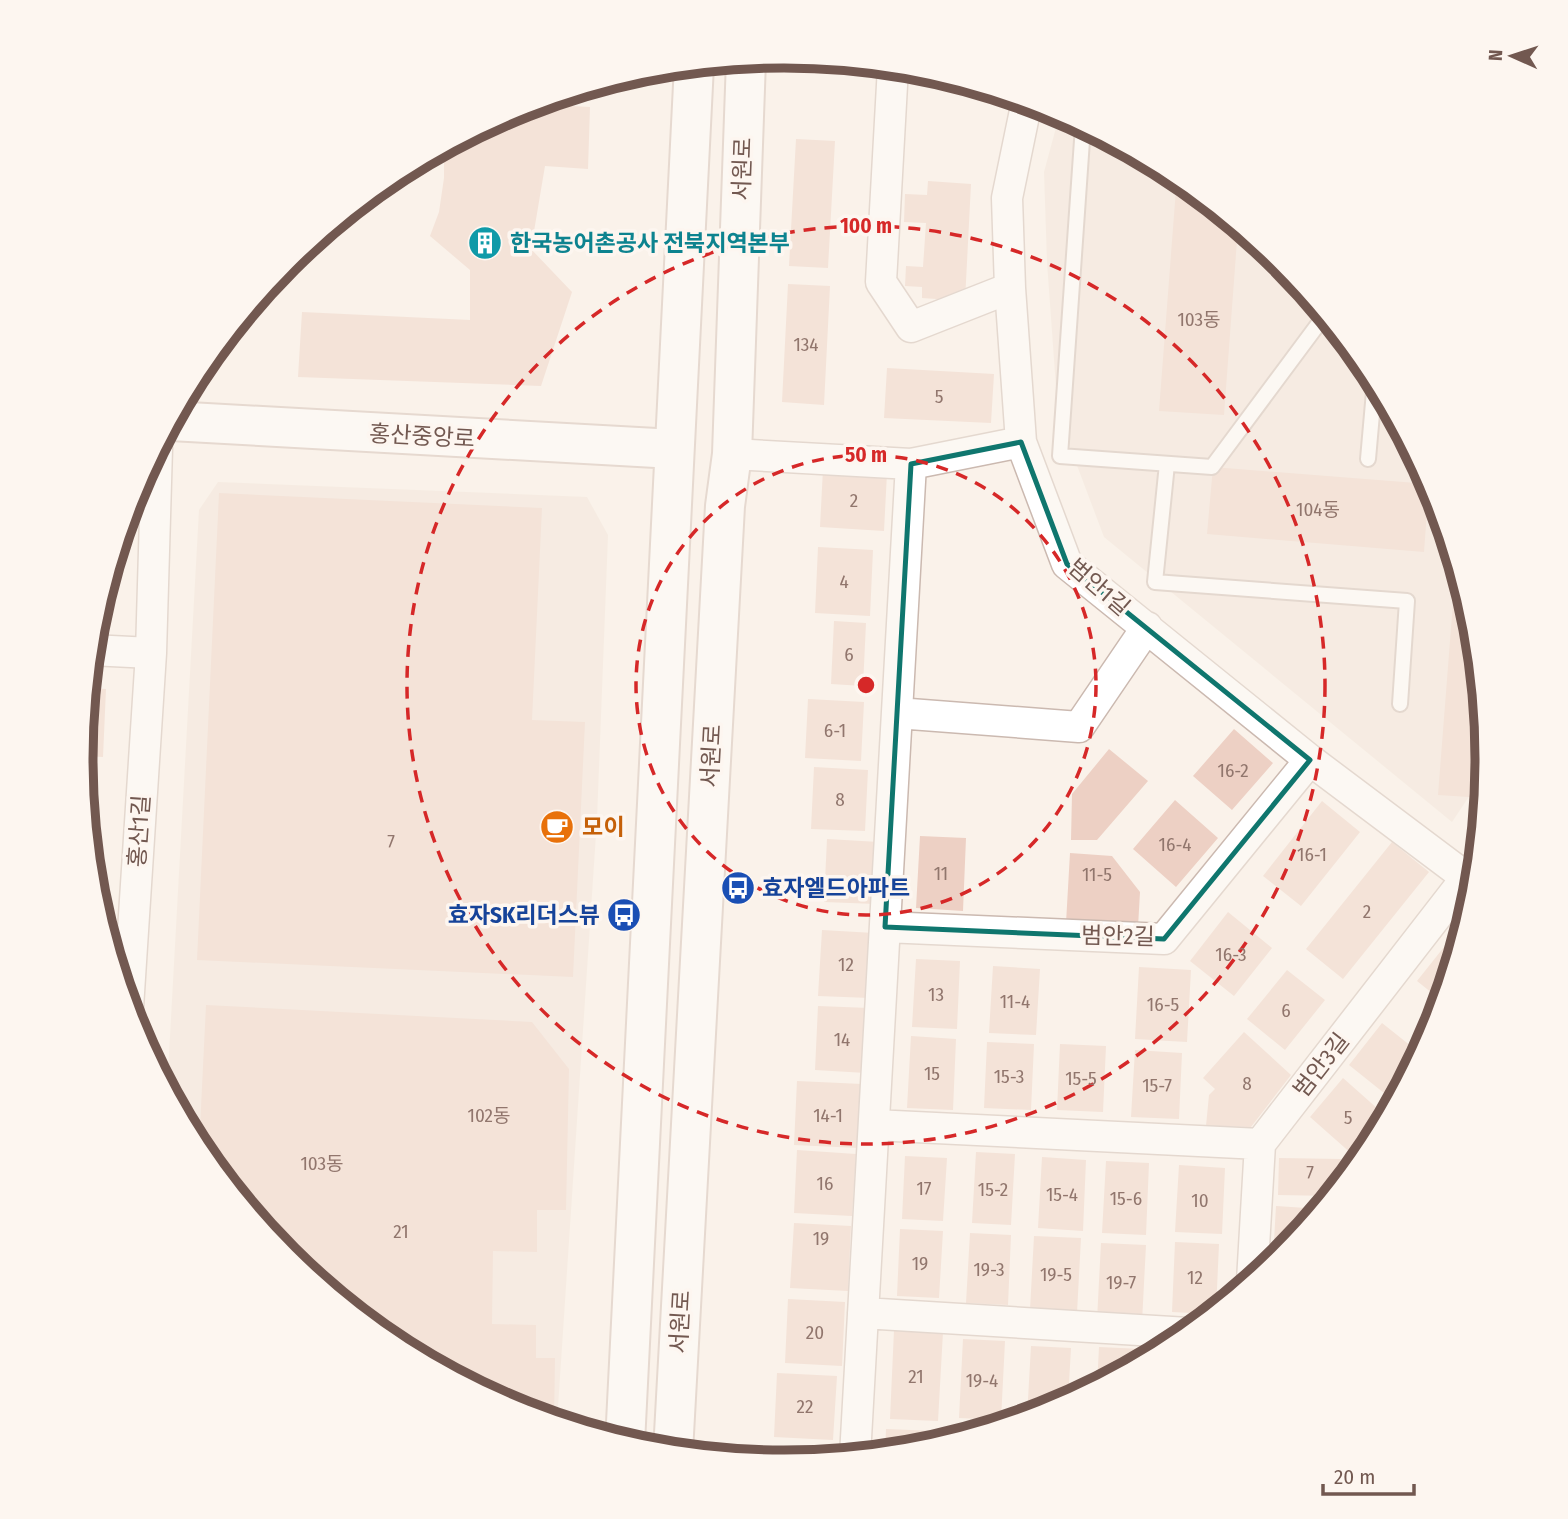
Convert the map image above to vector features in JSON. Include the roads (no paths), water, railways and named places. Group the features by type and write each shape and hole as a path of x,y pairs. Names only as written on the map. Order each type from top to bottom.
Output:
{"main road":[{"name":"서원로","path":"674,1441 725,506 732,454 746,70"},
{"path":"626,1432 694,74"},
{"name":"홍산중앙로","path":"181,422 674,449"}],"street":[{"path":"892,77 881,282 911,327 1010,288"},
{"name":"범안1길","path":"1025,112 1007,198 1010,288 1021,442 1066,564 1310,760 1466,870"},
{"path":"732,454 911,464 1021,442"},
{"path":"856,1447 911,464"},
{"name":"홍산1길","path":"130,984 151,653 156,471"},
{"path":"897,713 1079,727 1147,627"},
{"path":"102,651 151,653"},
{"name":"범안2길","path":"885,927 1164,939 1310,760"},
{"name":"범안3길","path":"1260,1143 1463,888"},
{"path":"874,1125 1260,1143 1253,1267"},
{"path":"863,1313 1171,1332"}],"lane":[{"path":"1082,136 1060,456 1212,467 1319,323"},
{"path":"1368,459 1373,398"},
{"path":"1167,464 1155,582 1407,601 1400,704"}],"place":[{"name":"한국농어촌공사 전북지역본부","path":"485,243"},
{"name":"모이","path":"557,827"},
{"name":"효자엘드아파트","path":"738,888"},
{"name":"효자SK리더스뷰","path":"624,915"}]}
